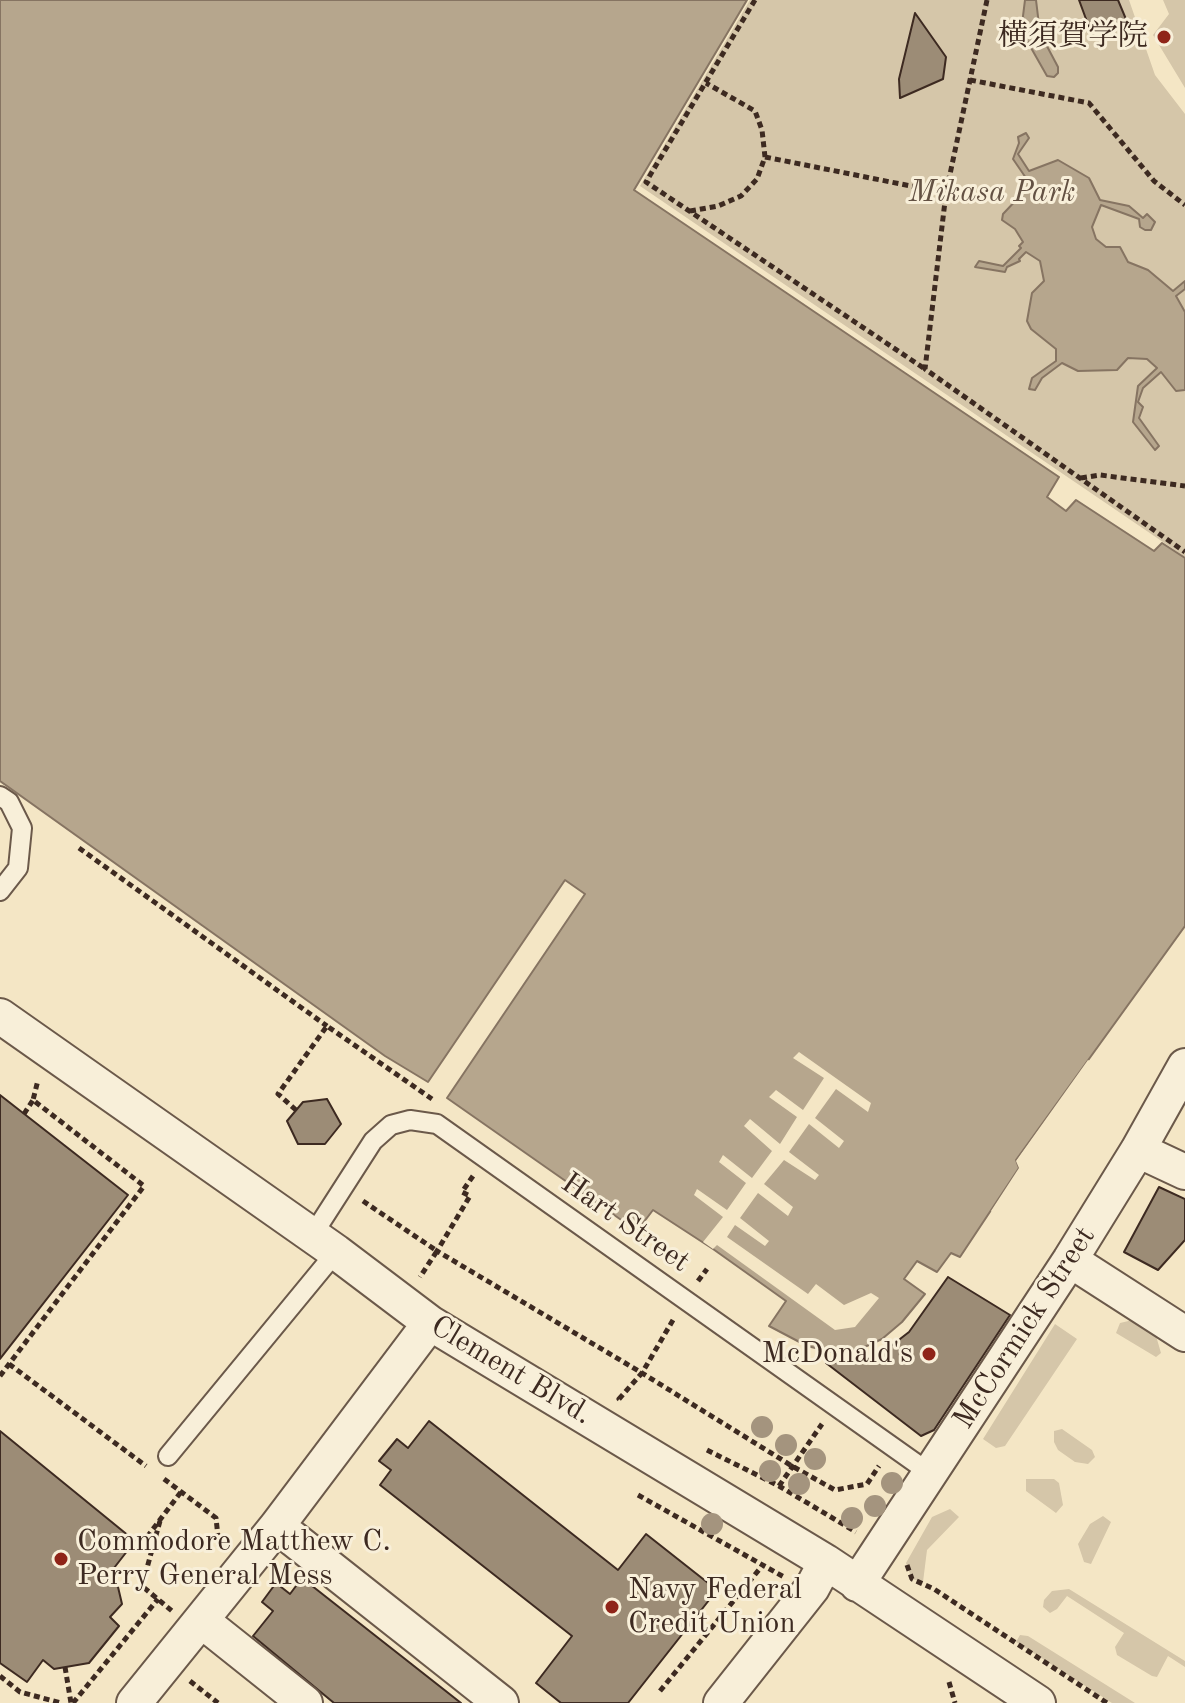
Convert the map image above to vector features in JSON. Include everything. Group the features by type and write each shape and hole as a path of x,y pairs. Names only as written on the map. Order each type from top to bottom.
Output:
{"street":[{"name":"Clement Blvd.","path":"0,1016 324,1244 430,1323 826,1562 1038,1703"},
{"name":"McCormick Street","path":"857,1584 1070,1260 1138,1150 1185,1066"},
{"path":"1138,1150 1185,1172"},
{"path":"1070,1260 1185,1334"},
{"path":"134,1703 277,1526 430,1323"},
{"path":"277,1526 501,1703"},
{"path":"721,1703 812,1588 826,1562"},
{"path":"198,1626 305,1703"}],"lane":[{"path":"0,796 9,802 22,828 18,868 0,891"},
{"name":"Hart Street","path":"324,1244 373,1141 391,1125 410,1120 437,1124 931,1474"},
{"path":"168,1456 324,1244"}],"path":[{"path":"755,0 646,182 925,369 1185,552"},
{"path":"925,369 946,193 987,0"},
{"path":"970,80 1089,103 1154,181 1185,205"},
{"path":"689,212 718,206 741,196 757,179 765,157 762,130 755,111 706,83"},
{"path":"765,157 946,193"},
{"path":"1080,478 1100,475 1185,486"},
{"path":"79,848 443,1107"},
{"path":"296,1110 278,1094 327,1026"},
{"path":"24,1114 33,1100 41,1072"},
{"path":"0,1376 144,1186 33,1100"},
{"path":"433,1285 420,1277 470,1196 462,1192 484,1159"},
{"path":"354,1195 437,1251 835,1490 867,1484 893,1446"},
{"path":"684,1274 697,1283"},
{"path":"631,1406 619,1399 642,1373 685,1299"},
{"path":"9,1364 216,1518"},
{"path":"779,1486 825,1420"},
{"path":"703,1448 779,1486 906,1563 912,1579 934,1589 1107,1703"},
{"path":"147,1537 181,1492"},
{"path":"160,1521 142,1586 198,1626"},
{"path":"660,1691 762,1566"},
{"path":"72,1703 158,1599"},
{"path":"65,1667 72,1703"},
{"path":"0,1676 20,1692 61,1703"}],"green space":[{"name":"Mikasa Park","path":"750,0 1129,0 1155,75 1185,114 1185,557 640,186"},
{"path":"1163,0 1185,0 1185,88 1153,35 1169,14"},
{"path":"1137,1319 1154,1329 1161,1353 1156,1357 1116,1333 1120,1323"},
{"path":"1055,1324 1077,1339 1005,1446 996,1448 983,1439"},
{"path":"1062,1429 1092,1450 1095,1457 1088,1464 1075,1462 1058,1450 1054,1431"},
{"path":"1026,1479 1054,1479 1059,1483 1063,1505 1056,1513 1026,1491"},
{"path":"950,1509 959,1517 927,1550 923,1582 912,1579 906,1563 932,1517"},
{"path":"1103,1516 1111,1522 1091,1564 1084,1562 1078,1544 1090,1524"},
{"path":"1069,1589 1185,1661 1185,1667 1168,1656 1157,1677 1152,1676 1117,1655 1115,1647 1124,1633 1067,1596 1050,1613 1043,1607 1044,1600 1052,1591"},
{"path":"1020,1635 1028,1636 1135,1703 1112,1703 1016,1642"}],"shaded area":[{"path":"0,0 747,0 634,190 1059,477 1047,497 1066,511 1076,500 1154,551 1162,543 1185,558 1185,926 1016,1160 1019,1168 960,1257 951,1253 937,1272 917,1261 904,1279 925,1294 902,1322 882,1339 858,1350 832,1352 807,1346 769,1326 786,1301 713,1249 653,1210 637,1231 447,1098 585,894 565,880 428,1082 385,1056 0,781"},
{"path":"1025,0 1036,0 1040,33 1058,67 1054,77 1047,76 1026,39 1023,16"},
{"path":"1026,133 1029,138 1018,154 1029,171 1058,160 1089,178 1100,200 1129,206 1143,218 1147,214 1155,222 1151,230 1145,230 1140,227 1139,219 1101,205 1092,227 1096,239 1106,247 1120,247 1128,262 1148,270 1173,291 1185,281 1185,289 1176,296 1185,312 1185,390 1176,391 1161,372 1143,388 1138,402 1143,407 1139,418 1159,446 1155,450 1133,422 1138,386 1157,368 1147,359 1128,358 1117,370 1078,371 1062,363 1042,378 1035,390 1029,389 1032,378 1056,361 1056,349 1031,329 1027,321 1032,293 1044,281 1040,261 1026,252 1005,272 975,267 979,261 1003,266 1021,248 1019,246 1023,242 1015,229 1002,220 1003,214 1020,196 1026,178 1013,159 1018,137"}],"pier":[{"path":"799,1052 871,1103 868,1112 836,1089 815,1118 844,1141 839,1148 809,1124 789,1152 819,1175 815,1180 784,1160 764,1184 793,1207 788,1216 758,1193 740,1218 769,1241 765,1246 735,1225 727,1237 808,1294 816,1284 844,1305 871,1293 879,1298 855,1327 835,1330 717,1245 713,1249 703,1242 723,1217 694,1195 697,1189 727,1210 746,1183 719,1162 723,1155 752,1178 772,1151 744,1126 750,1119 780,1144 797,1117 769,1097 776,1090 803,1110 824,1078 793,1058"},
{"path":"1088,1060 1092,1062 1020,1161 1023,1170 994,1214 991,1211 1019,1168 1016,1161"}],"building":[{"path":"1079,0 1118,0 1128,24 1093,38"},
{"path":"915,13 946,57 943,79 900,98 899,79"},
{"path":"0,1095 128,1195 0,1359"},
{"path":"327,1099 341,1124 325,1144 298,1144 287,1121 303,1102"},
{"path":"1159,1187 1185,1199 1185,1240 1158,1270 1124,1252"},
{"name":"McDonald's","path":"948,1277 1010,1315 934,1430 921,1436 826,1363 858,1362 891,1346 909,1332"},
{"path":"429,1421 618,1570 646,1534 717,1590 628,1703 561,1703 536,1683 572,1636 380,1485 391,1470 379,1461 397,1439 408,1448"},
{"name":"Commodore Matthew C. Perry General Mess","path":"0,1431 135,1541 107,1577 118,1587 122,1604 110,1617 119,1626 89,1663 54,1669 43,1660 27,1682 0,1663"},
{"path":"302,1578 461,1703 334,1703 253,1636 273,1611 262,1602 276,1583 290,1594"}],"place":[{"name":"横須賀学院","path":"1164,37"},
{"name":"McDonald's","path":"929,1354"},
{"name":"Commodore Matthew C. Perry General Mess","path":"61,1559"},
{"name":"Navy Federal Credit Union","path":"612,1607"}]}
